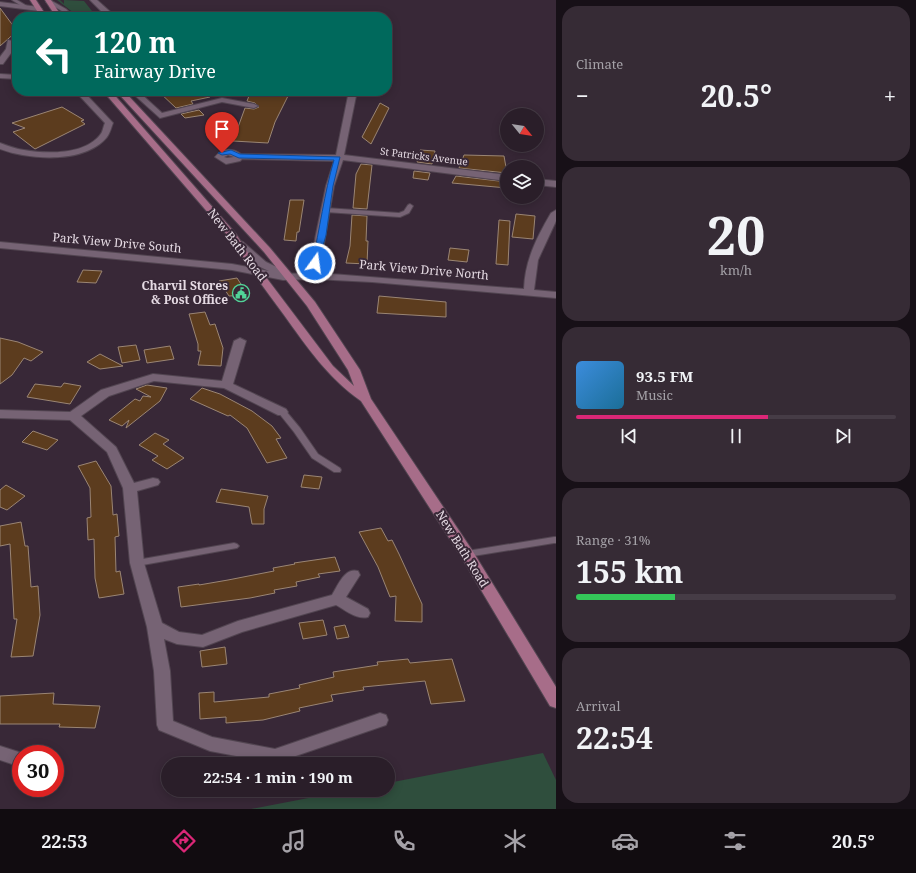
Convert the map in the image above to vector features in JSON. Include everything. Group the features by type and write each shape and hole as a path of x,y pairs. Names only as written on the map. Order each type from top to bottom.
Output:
{"main road":[{"path":"33,0 41,12"},
{"path":"48,0 55,12"},
{"name":"New Bath Road","path":"111,96 240,244 246,258 260,273 329,368 348,387 365,399"},
{"name":"New Bath Road","path":"125,96 267,250 311,304 354,370 365,399 467,554 556,701"}],"street":[{"path":"93,0 107,12"},
{"path":"0,4 39,9"},
{"path":"0,62 10,49 10,41"},
{"path":"0,76 12,77"},
{"path":"0,146 25,154 50,155 76,152 97,143 105,136 109,123 84,96"},
{"path":"139,96 160,116 222,100 254,106"},
{"path":"220,96 222,100"},
{"path":"314,276 313,270 322,235 326,210 338,158 343,146 353,96"},
{"name":"St Patricks Avenue","path":"239,156 321,159 349,157 500,177"},
{"path":"544,183 556,184"},
{"path":"529,293 529,278 536,246 556,214"},
{"path":"240,244 262,264 289,276"},
{"name":"Park View Drive South","path":"0,246 232,267 283,277 289,276"},
{"path":"232,267 246,258"},
{"name":"Park View Drive North","path":"289,276 314,276 428,283 556,295"},
{"path":"227,385 240,342"},
{"path":"0,414 73,416 105,393 153,377 227,385 282,412"},
{"path":"73,416 112,450 130,488 137,563 155,626 162,671 165,725 210,744 264,757"},
{"path":"130,488 153,482"},
{"path":"155,626 177,638 203,641 238,627 337,599 353,574"},
{"path":"337,599 363,613"},
{"path":"284,757 380,720"},
{"path":"0,753 12,757"}],"lane":[{"path":"14,0 25,6"},
{"path":"48,0 66,12"},
{"path":"326,210 400,215 407,212 410,206"},
{"path":"282,412 297,430 315,456 337,470"},
{"path":"467,554 554,540"},
{"path":"137,563 234,546"}],"green space":[{"path":"57,0 60,0 64,4 64,0 84,1 92,11 73,12"},
{"path":"543,753 556,780 556,809 251,809 314,797 395,797 395,782"}],"building":[{"path":"0,8 12,24 12,35 0,46"},
{"path":"163,96 210,96 191,101 193,104 176,108"},
{"path":"249,96 288,96 275,122 268,143 233,141 245,108 254,109 259,107 255,103 247,101"},
{"path":"380,103 389,108 371,144 362,137"},
{"path":"62,107 84,120 81,121 85,124 35,149 13,132 25,128 12,123"},
{"path":"199,110 204,115 185,118 181,114"},
{"path":"420,150 435,151 432,164 417,162"},
{"path":"464,155 504,156 505,160 500,160 500,172 459,168"},
{"path":"361,164 372,165 367,209 353,208 356,174"},
{"path":"414,171 430,173 428,180 413,178"},
{"path":"456,176 500,181 500,187 452,183"},
{"path":"290,200 304,200 299,232 297,232 296,241 284,240"},
{"path":"516,214 535,216 533,239 512,237"},
{"path":"352,215 367,216 367,264 346,263 350,246"},
{"path":"499,220 510,221 508,265 496,264"},
{"path":"450,248 469,250 467,262 448,260"},
{"path":"83,270 102,271 96,283 77,282"},
{"path":"237,278 248,295 229,296 219,281"},
{"path":"379,296 446,302 446,317 377,313"},
{"path":"205,312 210,325 215,324 223,348 221,366 198,365 201,351 198,351 198,344 189,314"},
{"path":"0,338 18,342 43,352 31,361 24,358 12,375 0,384"},
{"path":"136,345 140,360 122,363 118,347"},
{"path":"170,346 174,359 147,363 144,350"},
{"path":"100,354 123,366 100,369 87,362"},
{"path":"64,383 81,386 70,404 27,397 35,384 61,387"},
{"path":"147,385 167,388 160,401 126,428 129,420 122,426 109,420 135,399 140,401 143,396 151,397 136,389"},
{"path":"202,388 220,394 252,411 272,426 281,438 276,439 287,458 267,463 247,428 230,415 228,416 190,399"},
{"path":"33,431 58,440 47,450 22,442"},
{"path":"155,433 169,440 163,444 184,458 167,469 152,460 158,456 139,445"},
{"path":"96,461 111,486 113,515 117,514 119,536 115,537 116,572 120,571 124,594 99,598 95,578 94,539 88,540 87,518 91,517 90,488 78,466"},
{"path":"304,475 322,477 319,489 301,487"},
{"path":"6,485 25,496 7,510 0,507 0,490"},
{"path":"221,489 268,496 264,509 264,524 252,524 249,507 216,502"},
{"path":"21,522 25,546 28,546 31,587 38,586 40,615 33,656 11,657 17,619 14,619 10,544 0,546 0,526"},
{"path":"381,528 388,541 392,540 422,604 422,622 395,621 396,596 390,597 378,567 359,532"},
{"path":"335,557 340,571 318,574 320,577 296,582 297,586 274,590 275,593 250,598 181,607 178,587 228,580 274,571 273,568 295,564 294,563"},
{"path":"323,620 327,635 303,639 299,623"},
{"path":"345,625 349,637 337,639 334,627"},
{"path":"225,647 227,664 202,667 200,651"},
{"path":"408,659 410,663 452,659 465,701 431,704 425,681 363,687 364,690 331,695 333,701 299,708 300,711 263,720 226,723 226,717 200,719 199,693 214,692 214,702 269,697 269,694 300,688 299,685 334,677 333,672 378,665 377,662"},
{"path":"54,693 53,704 100,706 95,728 59,727 60,724 0,724 0,696"}],"place":[{"name":"Charvil Stores & Post Office","path":"241,293"}],"route":[{"path":"222,153 231,152 236,153 239,156 321,159 338,158 330,186 322,235 315,263"}]}
